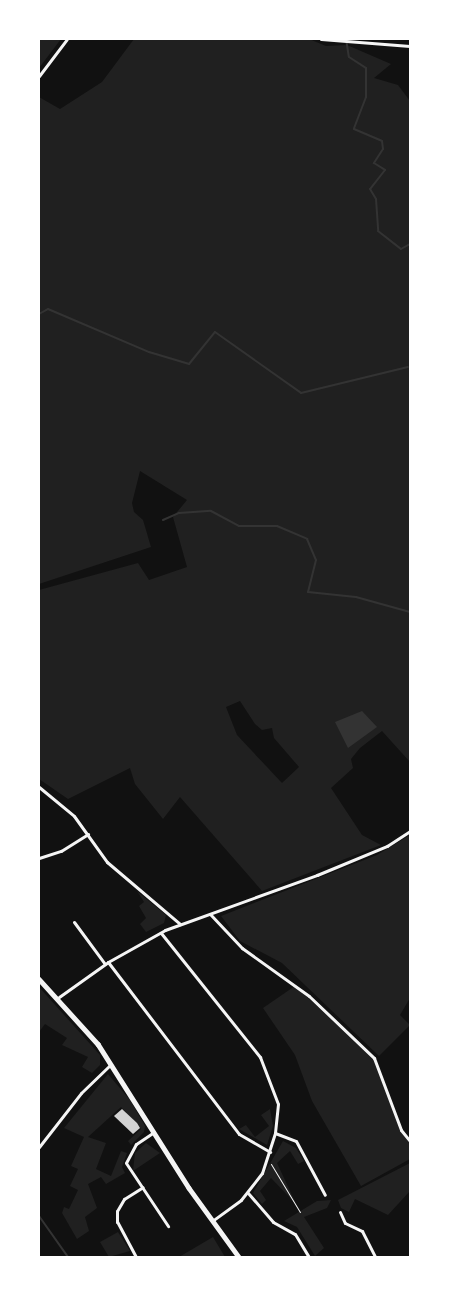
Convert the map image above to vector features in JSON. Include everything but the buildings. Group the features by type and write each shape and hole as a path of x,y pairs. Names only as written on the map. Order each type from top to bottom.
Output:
{"street":[{"path":"39,76 67,39"},
{"path":"320,39 356,40 410,46"},
{"path":"39,787 74,816 107,862 180,924"},
{"path":"59,997 106,963 180,924 288,885 387,846 410,831"},
{"path":"39,858 61,851 88,834"},
{"path":"210,914 242,948 309,996 374,1058 401,1130 410,1141"},
{"path":"74,922 239,1134 270,1152"},
{"path":"161,933 260,1057 278,1104 276,1133 268,1159 248,1193 212,1222"},
{"path":"39,979 59,997 110,1065 212,1222 239,1257"},
{"path":"39,1147 81,1093 110,1065"},
{"path":"155,1132 136,1144 126,1163 168,1226"},
{"path":"276,1133 296,1141 325,1195"},
{"path":"136,1257 118,1222 117,1211 124,1199 143,1187"},
{"path":"248,1193 273,1222 295,1234 310,1257"},
{"path":"340,1212 345,1223 362,1232 375,1257"}],"path":[{"path":"268,1159 300,1212"}],"shaded area":[{"path":"39,39 61,39 39,68"},
{"path":"134,39 309,39 326,46 347,45 391,64 374,78 398,85 410,101 410,762 382,731 360,748 351,759 353,768 331,788 362,835 381,845 262,891 180,797 163,819 135,784 130,768 68,799 39,779 39,590 138,563 149,580 187,567 173,517 187,500 140,471 132,503 134,512 143,520 151,547 39,584 39,97 60,109 102,82","holes":["240,701 255,724 262,730 272,728 274,738 299,767 282,783 237,735 226,707"]},
{"path":"362,711 377,727 348,748 335,722"},
{"path":"410,835 410,998 400,1015 410,1025 379,1056 282,963 240,941 221,916 377,855"},
{"path":"137,891 166,915 164,923 146,932 140,924 146,918 139,906 144,902"},
{"path":"295,986 374,1058 401,1130 410,1141 410,1159 361,1186 312,1101 295,1055 263,1008"},
{"path":"39,987 100,1055 100,1065 92,1073 82,1067 88,1057 62,1045 67,1038 45,1024 39,1032"},
{"path":"108,1074 130,1100 145,1126 144,1132 131,1145 128,1141 141,1129 121,1107 88,1137 106,1143 96,1169 111,1176 121,1151 127,1153 122,1167 125,1173 106,1184 101,1177 88,1184 97,1208 85,1217 89,1231 77,1239 62,1213 64,1207 69,1209 78,1190 70,1186 78,1169 71,1166 84,1137 64,1128"},
{"path":"270,1109 273,1126 267,1145 239,1129 246,1125 255,1137 269,1126 261,1115"},
{"path":"283,1141 296,1148 304,1161 298,1164 290,1151 277,1163 296,1204 271,1178 260,1191 266,1200 262,1204 253,1193"},
{"path":"146,1143 160,1153 133,1171 135,1153"},
{"path":"410,1163 410,1191 388,1215 355,1199 349,1212 341,1208 338,1200"},
{"path":"331,1200 327,1208 304,1217 324,1248 315,1256 297,1227 284,1221 317,1201"},
{"path":"118,1232 130,1251 109,1257 100,1242"},
{"path":"213,1237 225,1257 179,1257"}],"waterway":[{"path":"346,39 349,57 366,68 366,97 354,129 382,141 383,149 374,163 385,170 370,189 376,199 378,231 401,249 410,244"},
{"path":"39,314 48,309 149,352 189,364 215,332 301,393 408,367"},
{"path":"410,353 410,369"},
{"path":"163,520 179,513 211,511 239,526 277,526 307,539 316,560 308,592 356,597 410,612"},
{"path":"39,1216 68,1257"}]}
